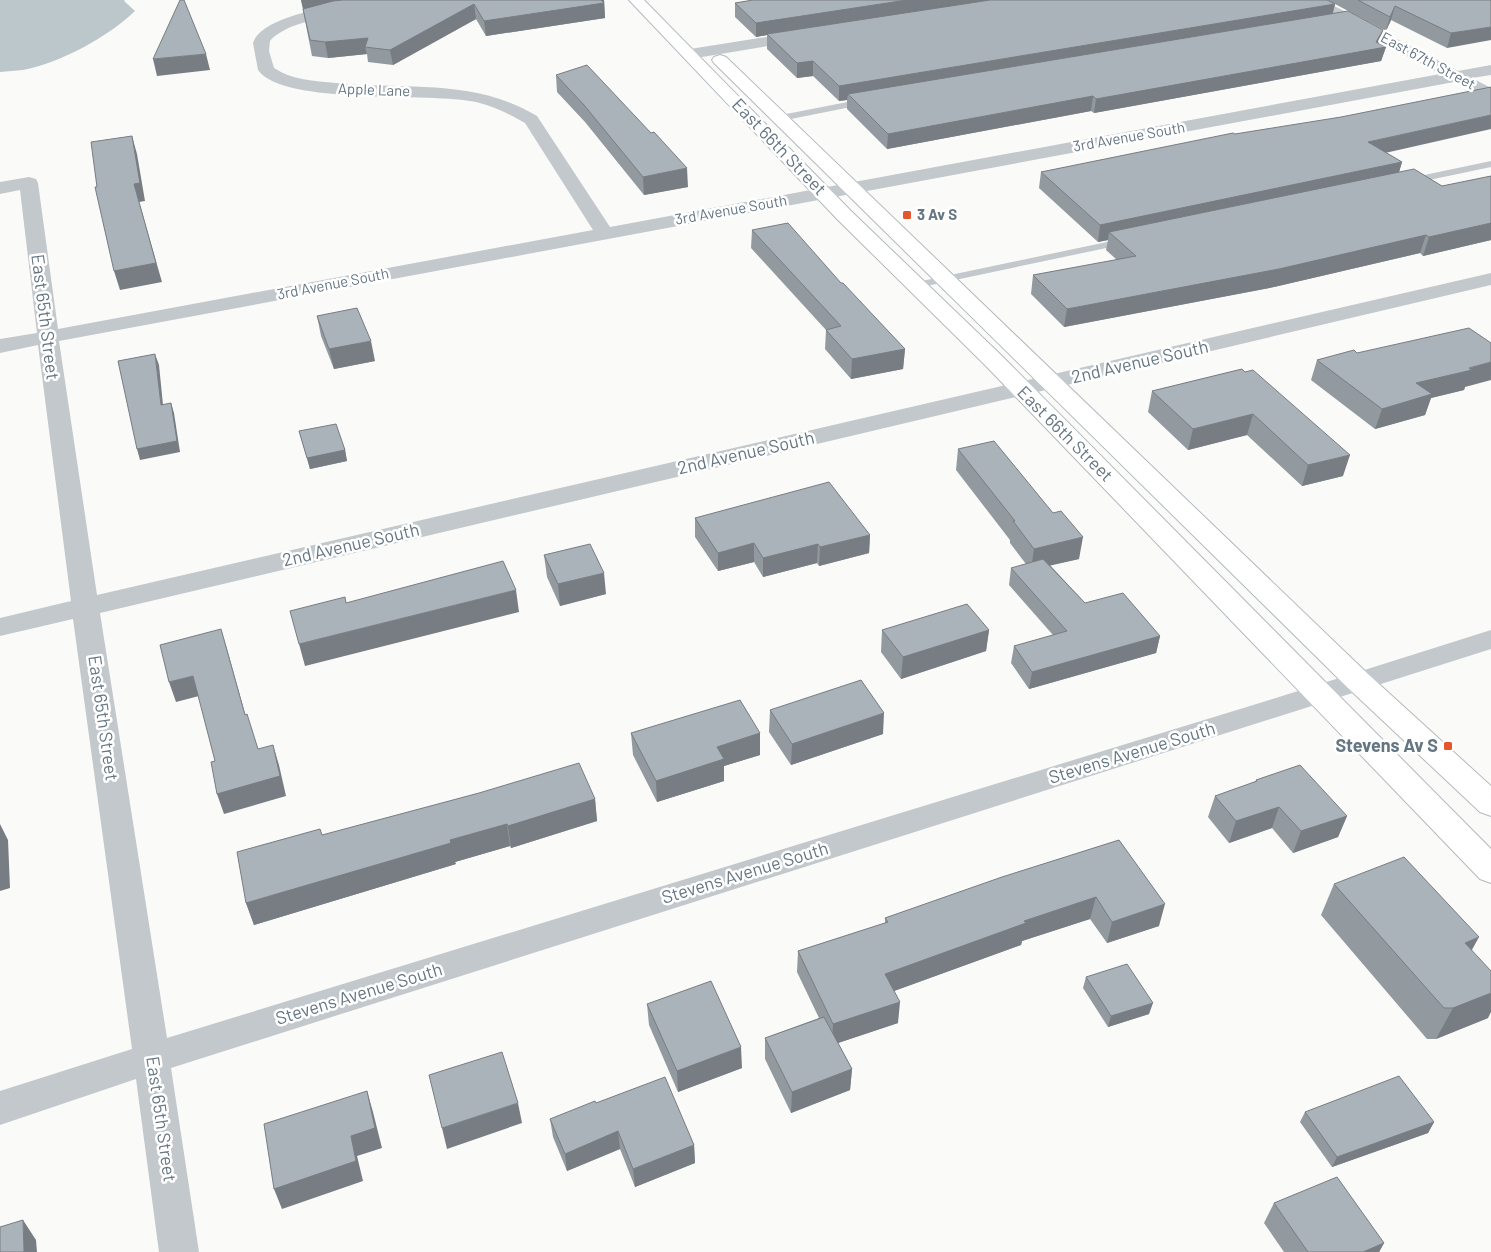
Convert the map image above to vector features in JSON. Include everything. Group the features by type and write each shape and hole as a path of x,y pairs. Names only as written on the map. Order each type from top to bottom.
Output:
{"main road":[{"name":"East 66th Street","path":"636,0 694,46 824,193 995,362 1020,390 1491,870"},
{"name":"East 66th Street","path":"694,46 712,50 1358,681 1491,804"}],"street":[{"name":"Apple Lane","path":"410,0 359,7 284,23 270,30 262,38 261,45 266,70 275,77 288,82 380,92 450,92 499,102 518,110 531,120 605,234"},
{"name":"East 67th Street","path":"1312,0 1491,95"},
{"path":"712,50 818,34"},
{"name":"3rd Avenue South","path":"0,346 1491,70"},
{"name":"East 65th Street","path":"0,188 29,183 47,338 153,1058 179,1252"},
{"name":"2nd Avenue South","path":"0,627 1491,280"},
{"name":"Stevens Avenue South","path":"0,1108 153,1058 1491,639"}],"lane":[{"path":"1331,23 1350,20"},
{"path":"781,118 877,100"},
{"path":"1394,185 1491,164"},
{"path":"917,285 1134,240"}],"shaded area":[{"path":"0,0 125,0 135,11 111,30 68,55 37,67 0,72"}],"building":[{"path":"180,0 184,0 206,54 153,59"},
{"path":"343,0 601,0 604,3 484,21 474,4 390,50 365,47 368,38 325,42 310,40 303,9"},
{"path":"753,0 907,0 756,23 735,3"},
{"path":"990,0 1327,0 1335,4 839,86 813,61 797,63 767,34"},
{"path":"1358,0 1491,0 1491,27 1451,33 1395,6 1390,17"},
{"path":"1348,11 1383,30 1376,42 1386,47 1096,99 1093,96 888,134 848,94"},
{"path":"587,65 687,168 643,177 584,105 556,75"},
{"path":"1491,87 1491,115 1368,142 1402,162 1100,225 1041,172 1233,133 1341,117"},
{"path":"132,136 140,183 134,184 156,263 114,271 95,187 97,187 91,142"},
{"path":"1414,169 1442,186 1491,176 1491,223 1429,237 1426,235 1279,269 1067,309 1033,275 1136,256 1109,232"},
{"path":"788,223 841,283 905,349 852,359 826,330 841,326 752,230"},
{"path":"357,308 371,341 329,349 317,316"},
{"path":"1469,328 1491,343 1491,362 1469,368 1472,370 1416,383 1432,394 1382,409 1317,360 1354,350 1357,353"},
{"path":"155,354 161,405 171,403 177,441 137,449 118,361"},
{"path":"1242,369 1245,372 1253,370 1350,455 1308,465 1253,414 1193,429 1152,391"},
{"path":"336,424 345,450 307,458 299,431"},
{"path":"994,441 1053,513 1061,511 1083,537 1034,549 1013,521 1015,521 958,449"},
{"path":"829,482 870,535 820,547 818,544 763,558 754,543 718,553 695,518"},
{"path":"590,544 604,573 558,584 544,555"},
{"path":"1043,559 1085,603 1123,593 1160,636 1032,672 1014,646 1067,631 1011,568"},
{"path":"503,561 516,590 299,644 290,611 345,597 346,603"},
{"path":"967,604 989,630 903,657 882,630"},
{"path":"221,629 245,715 247,714 258,749 273,745 280,776 217,794 211,762 215,761 193,676 169,682 160,645"},
{"path":"861,680 884,713 792,744 770,710"},
{"path":"740,700 760,733 717,747 724,759 656,781 631,733"},
{"path":"579,763 595,799 508,826 507,824 450,840 451,843 246,903 237,852 320,829 322,835 479,793"},
{"path":"1300,765 1347,816 1301,831 1279,807 1236,821 1215,796 1256,780"},
{"path":"1119,840 1165,904 1112,922 1096,897 1024,921 1026,923 885,974 900,1002 833,1024 798,951 888,922 885,918 1002,877"},
{"path":"1404,857 1479,937 1465,943 1491,971 1491,993 1453,1008 1444,1008 1334,884"},
{"path":"1127,964 1153,1003 1111,1016 1086,977"},
{"path":"711,981 741,1047 677,1071 647,1004"},
{"path":"824,1017 852,1069 792,1092 765,1038"},
{"path":"502,1052 518,1103 442,1128 429,1075"},
{"path":"1399,1076 1434,1122 1337,1157 1305,1112"},
{"path":"665,1077 694,1145 633,1169 618,1131 565,1154 550,1119"},
{"path":"367,1091 375,1128 351,1136 356,1161 274,1189 264,1124"},
{"path":"1337,1177 1384,1243 1363,1252 1308,1252 1274,1203"},
{"path":"23,1220 24,1252 0,1252 0,1227"}],"place":[{"name":"3 Av S","path":"907,215"},
{"name":"Stevens Av S","path":"1448,746"}]}
